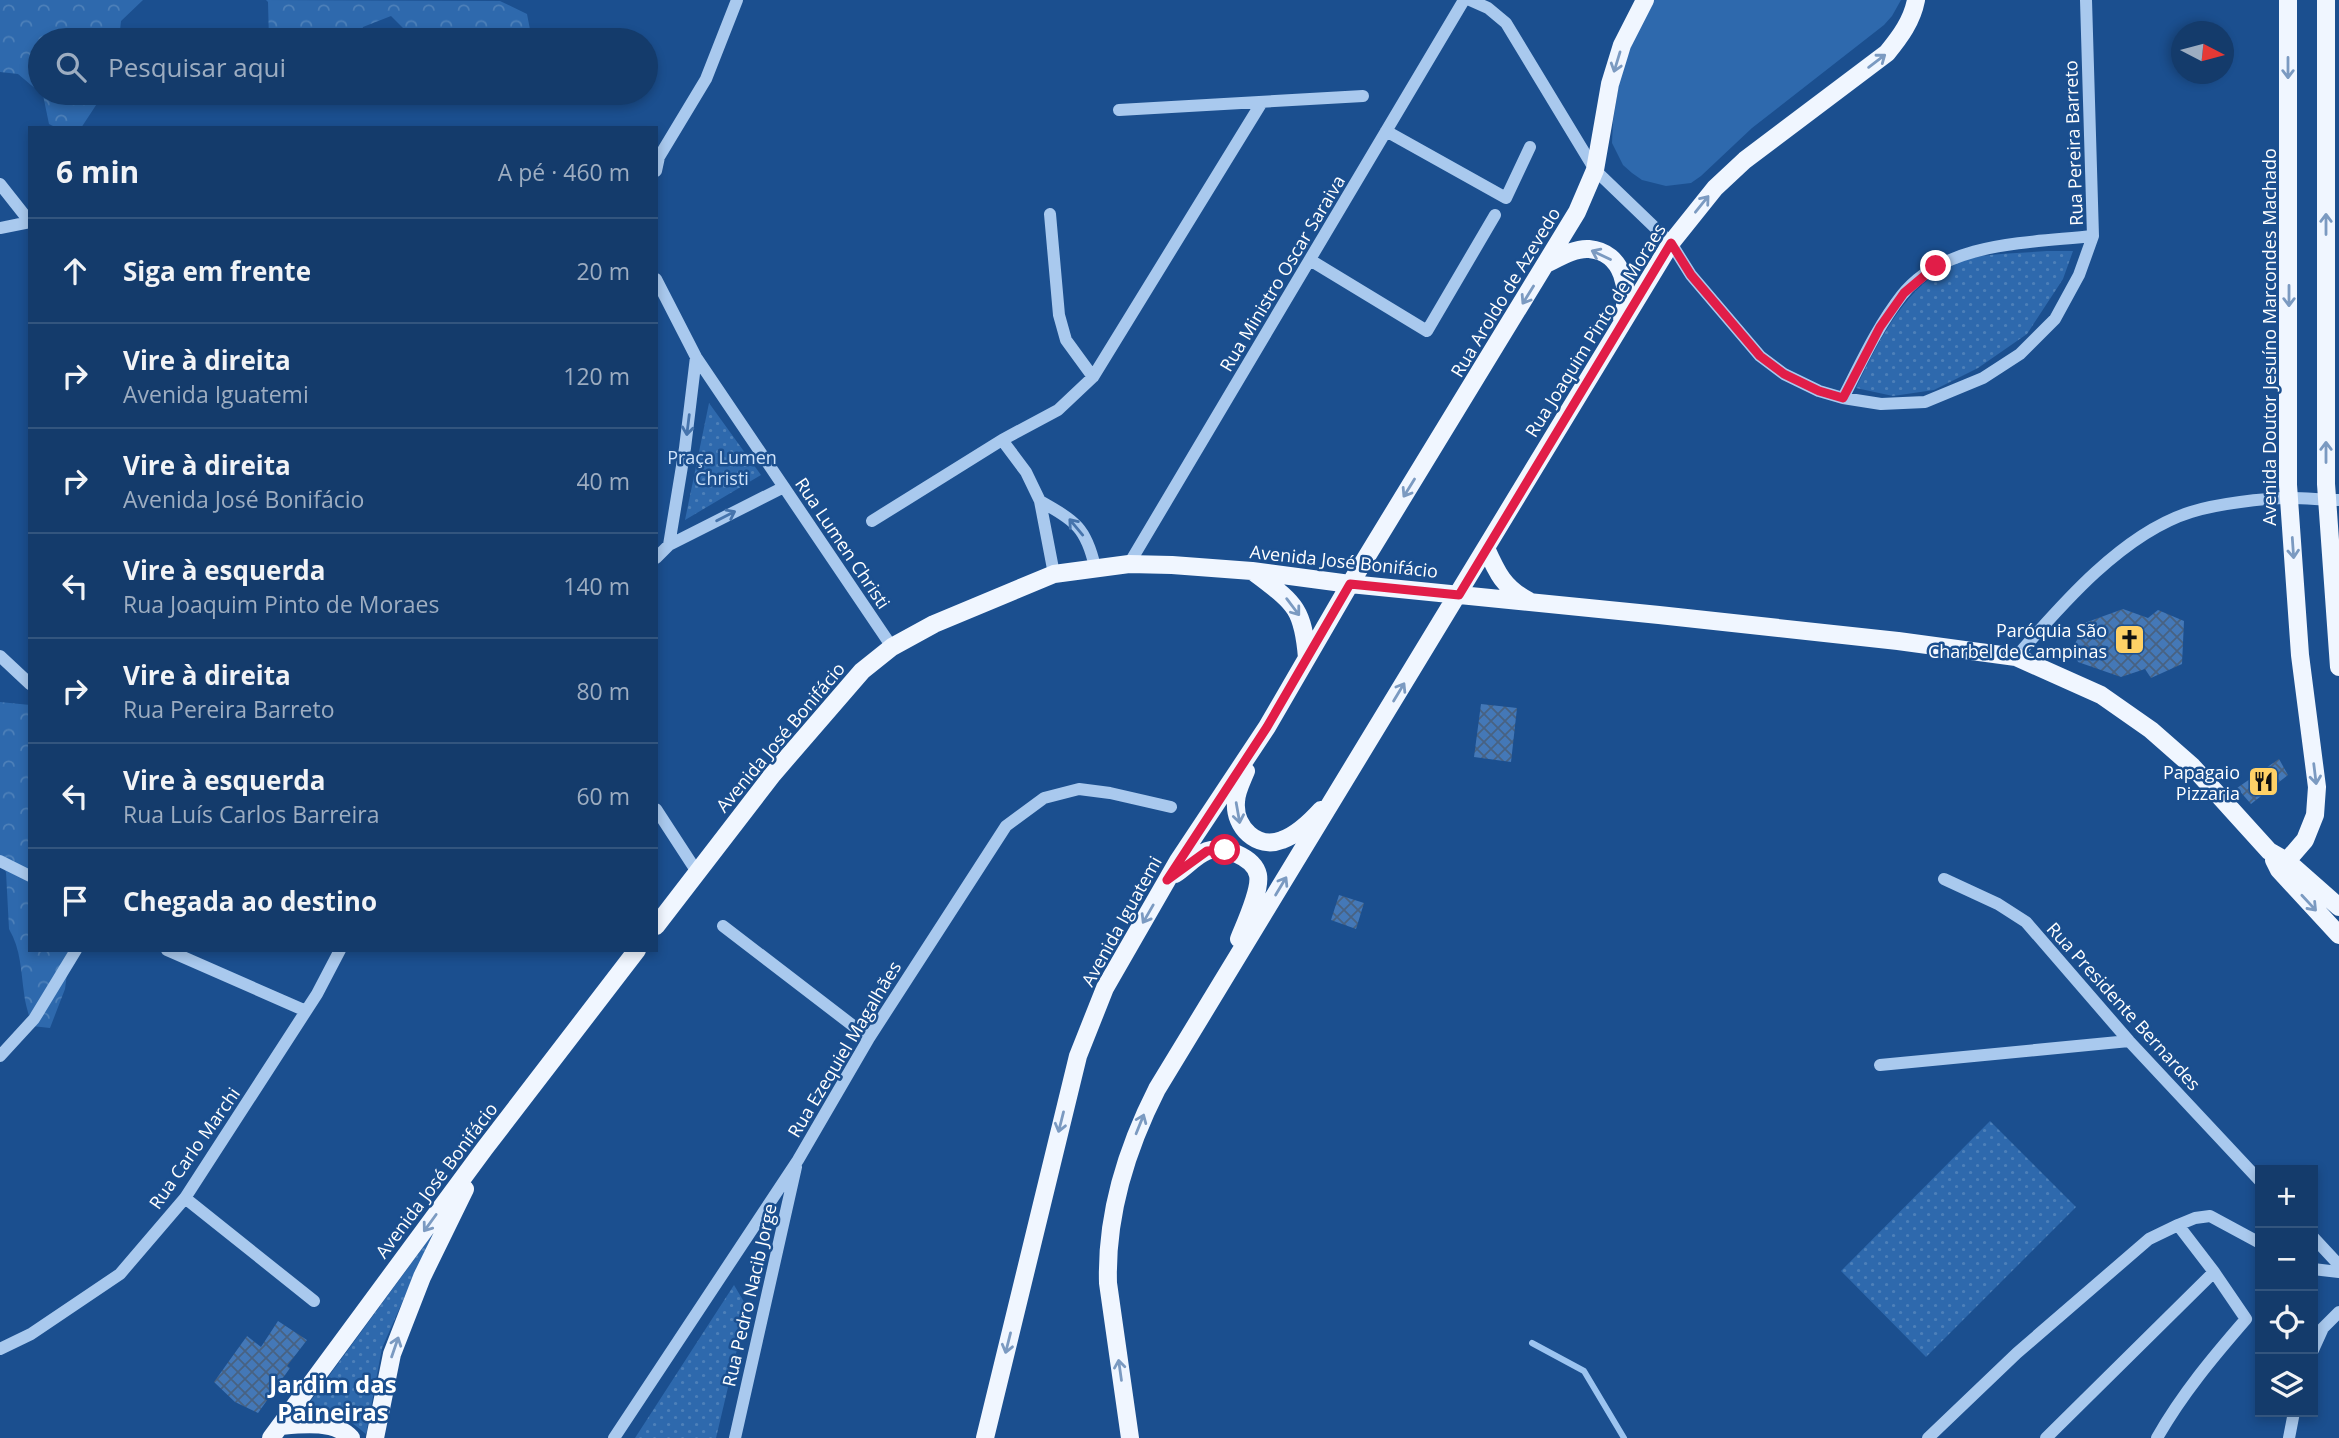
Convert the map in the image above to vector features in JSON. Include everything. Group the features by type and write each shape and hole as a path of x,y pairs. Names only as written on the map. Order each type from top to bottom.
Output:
{"main road":[{"name":"Rua Aroldo de Azevedo","path":"1350,584 1577,212 1595,170 1610,84 1622,45 1645,0"},
{"name":"Rua Joaquim Pinto de Moraes","path":"1459,595 1671,243 1715,188 1745,160 1887,53 1908,23 1916,0"},
{"name":"Avenida Doutor Jesuíno Marcondes Machado","path":"2283,866 2305,841 2315,816 2317,787 2300,655 2289,498 2288,0"},
{"path":"2326,0 2333,500 2339,667"},
{"path":"1547,264 1568,253 1589,249 1610,256 1625,278 1626,305 1617,335"},
{"path":"1486,548 1496,572 1514,593 1532,602"},
{"name":"Avenida José Bonifácio","path":"658,923 773,775 862,671 892,647 934,624 1054,574 1129,564 1252,571 1350,584 1885,640 2016,657 2101,695 2151,730 2192,766 2283,866 2339,934"},
{"path":"1252,571 1287,598 1299,612 1305,629 1307,658"},
{"name":"Avenida Iguatemi","path":"985,1438 1078,1055 1105,988 1167,880 1267,727 1350,584"},
{"path":"1130,1438 1108,1283 1107,1257 1118,1191 1140,1122 1157,1089 1459,595"},
{"path":"1267,727 1240,785 1236,803 1239,822 1246,832 1265,842 1282,840 1311,820 1335,798"},
{"path":"1167,880 1207,851 1225,850 1251,863 1258,875 1256,892 1225,979"},
{"name":"Avenida José Bonifácio","path":"2283,866 2339,907"},
{"name":"Avenida José Bonifácio","path":"276,1432 485,1148 635,952"},
{"path":"375,1438 391,1354 422,1277 485,1148"},
{"path":"276,1432 306,1424 330,1426 347,1433 351,1438"}],"street":[{"path":"658,162 706,79 737,0"},
{"name":"Rua Ministro Oscar Saraiva","path":"1129,564 1464,0"},
{"name":"Rua Pereira Barreto","path":"1470,0 1488,8 1506,23 1595,170 1671,243 1691,275 1760,356 1784,374 1819,391 1881,404 1925,402 1983,377 2011,360 2055,319 2079,275 2093,236 2086,0"},
{"path":"1119,110 1363,96"},
{"path":"872,521 1002,440 1058,410 1093,377 1262,102"},
{"path":"1386,131 1506,198 1530,147"},
{"path":"0,184 28,219"},
{"path":"1050,214 1059,315 1066,340 1093,377"},
{"path":"1310,260 1427,331 1495,215"},
{"path":"0,228 28,222"},
{"path":"1843,398 1880,327 1904,293 1936,266 1971,252 2093,236"},
{"name":"Rua Lumen Christi","path":"661,298 696,357 892,647"},
{"path":"669,545 696,357"},
{"path":"1002,440 1026,472 1040,501 1054,574"},
{"path":"658,556 669,545 784,487"},
{"path":"2016,657 2048,621 2119,551 2155,529 2190,512 2242,503 2289,498 2333,500"},
{"path":"1040,501 1075,522 1090,544 1095,567"},
{"path":"0,656 28,682"},
{"name":"Rua Ezequiel Magalhães","path":"614,1438 798,1160 869,1038 1006,826 1044,798 1079,789 1171,807"},
{"path":"658,812 697,872"},
{"path":"0,861 28,875"},
{"name":"Rua Presidente Bernardes","path":"1944,879 1998,904 2025,922 2129,1041 2255,1176"},
{"path":"723,926 869,1038"},
{"path":"0,1056 34,1019 75,952"},
{"path":"171,952 306,1012"},
{"name":"Rua Carlo Marchi","path":"0,1349 32,1334 120,1274 185,1198 306,1012 339,952"},
{"path":"1880,1065 2129,1041"},
{"name":"Rua Pedro Nacib Jorge","path":"735,1438 798,1160"},
{"path":"185,1198 314,1301"},
{"path":"1928,1438 2017,1353 2149,1240 2195,1218 2210,1216 2255,1240"},
{"path":"2157,1438 2175,1406 2246,1319 2178,1225"},
{"path":"2318,1242 2339,1265"},
{"path":"2318,1270 2339,1272"},
{"path":"2046,1438 2214,1272"},
{"path":"2318,1339 2323,1328 2339,1312"},
{"path":"2289,1438 2293,1417"}],"green space":[{"path":"0,0 143,0 121,21 120,28 28,28 28,82 18,74 0,72"},
{"path":"266,0 500,1 527,14 530,28 403,28 391,16 363,28 269,28"},
{"path":"1653,0 1901,0 1884,25 1752,128 1701,176 1691,183 1666,186 1642,180 1632,173 1623,165 1612,143 1620,77 1635,35"},
{"path":"45,105 96,105 82,126 49,124"},
{"path":"2073,251 2063,279 2027,334 1978,368 1934,390 1893,396 1856,388 1877,347 1902,308 1917,290 1934,276 1954,264 1976,257"},
{"name":"Praça Lumen Christi","path":"709,403 761,475 685,520"},
{"path":"0,702 28,705 28,952 70,952 65,989 50,1028 32,1026 25,1001 18,953 9,929 6,872 0,864"},
{"path":"1990,1121 2076,1207 1926,1357 1841,1271"},
{"path":"432,1235 382,1348 366,1434 339,1415 307,1406"},
{"path":"734,1285 747,1307 716,1438 635,1438"}],"building":[{"name":"Paróquia São Charbel de Campinas","path":"2123,609 2148,618 2158,610 2184,621 2182,664 2151,678 2145,669 2121,677 2078,662 2073,648 2080,633 2079,625"},
{"path":"1481,704 1517,708 1511,762 1474,757"},
{"name":"Papagaio Pizzaria","path":"2279,759 2288,775 2251,804 2237,788"},
{"path":"1339,895 1364,903 1356,929 1331,920"},
{"path":"278,1321 307,1340 287,1366 290,1368 258,1413 235,1402 214,1382 247,1336 261,1347"}],"waterway":[{"path":"1532,1343 1584,1371 1624,1438"}],"place":[{"name":"Paróquia São Charbel de Campinas","path":"2130,640"},
{"name":"Papagaio Pizzaria","path":"2263,782"}],"district":[{"name":"Jardim das Paineiras","path":"333,1397"}],"route":[{"path":"1225,850 1207,851 1167,880 1267,727 1350,584 1459,595 1671,243 1691,275 1760,356 1784,374 1819,391 1843,398 1880,327 1904,293 1936,266"}]}
